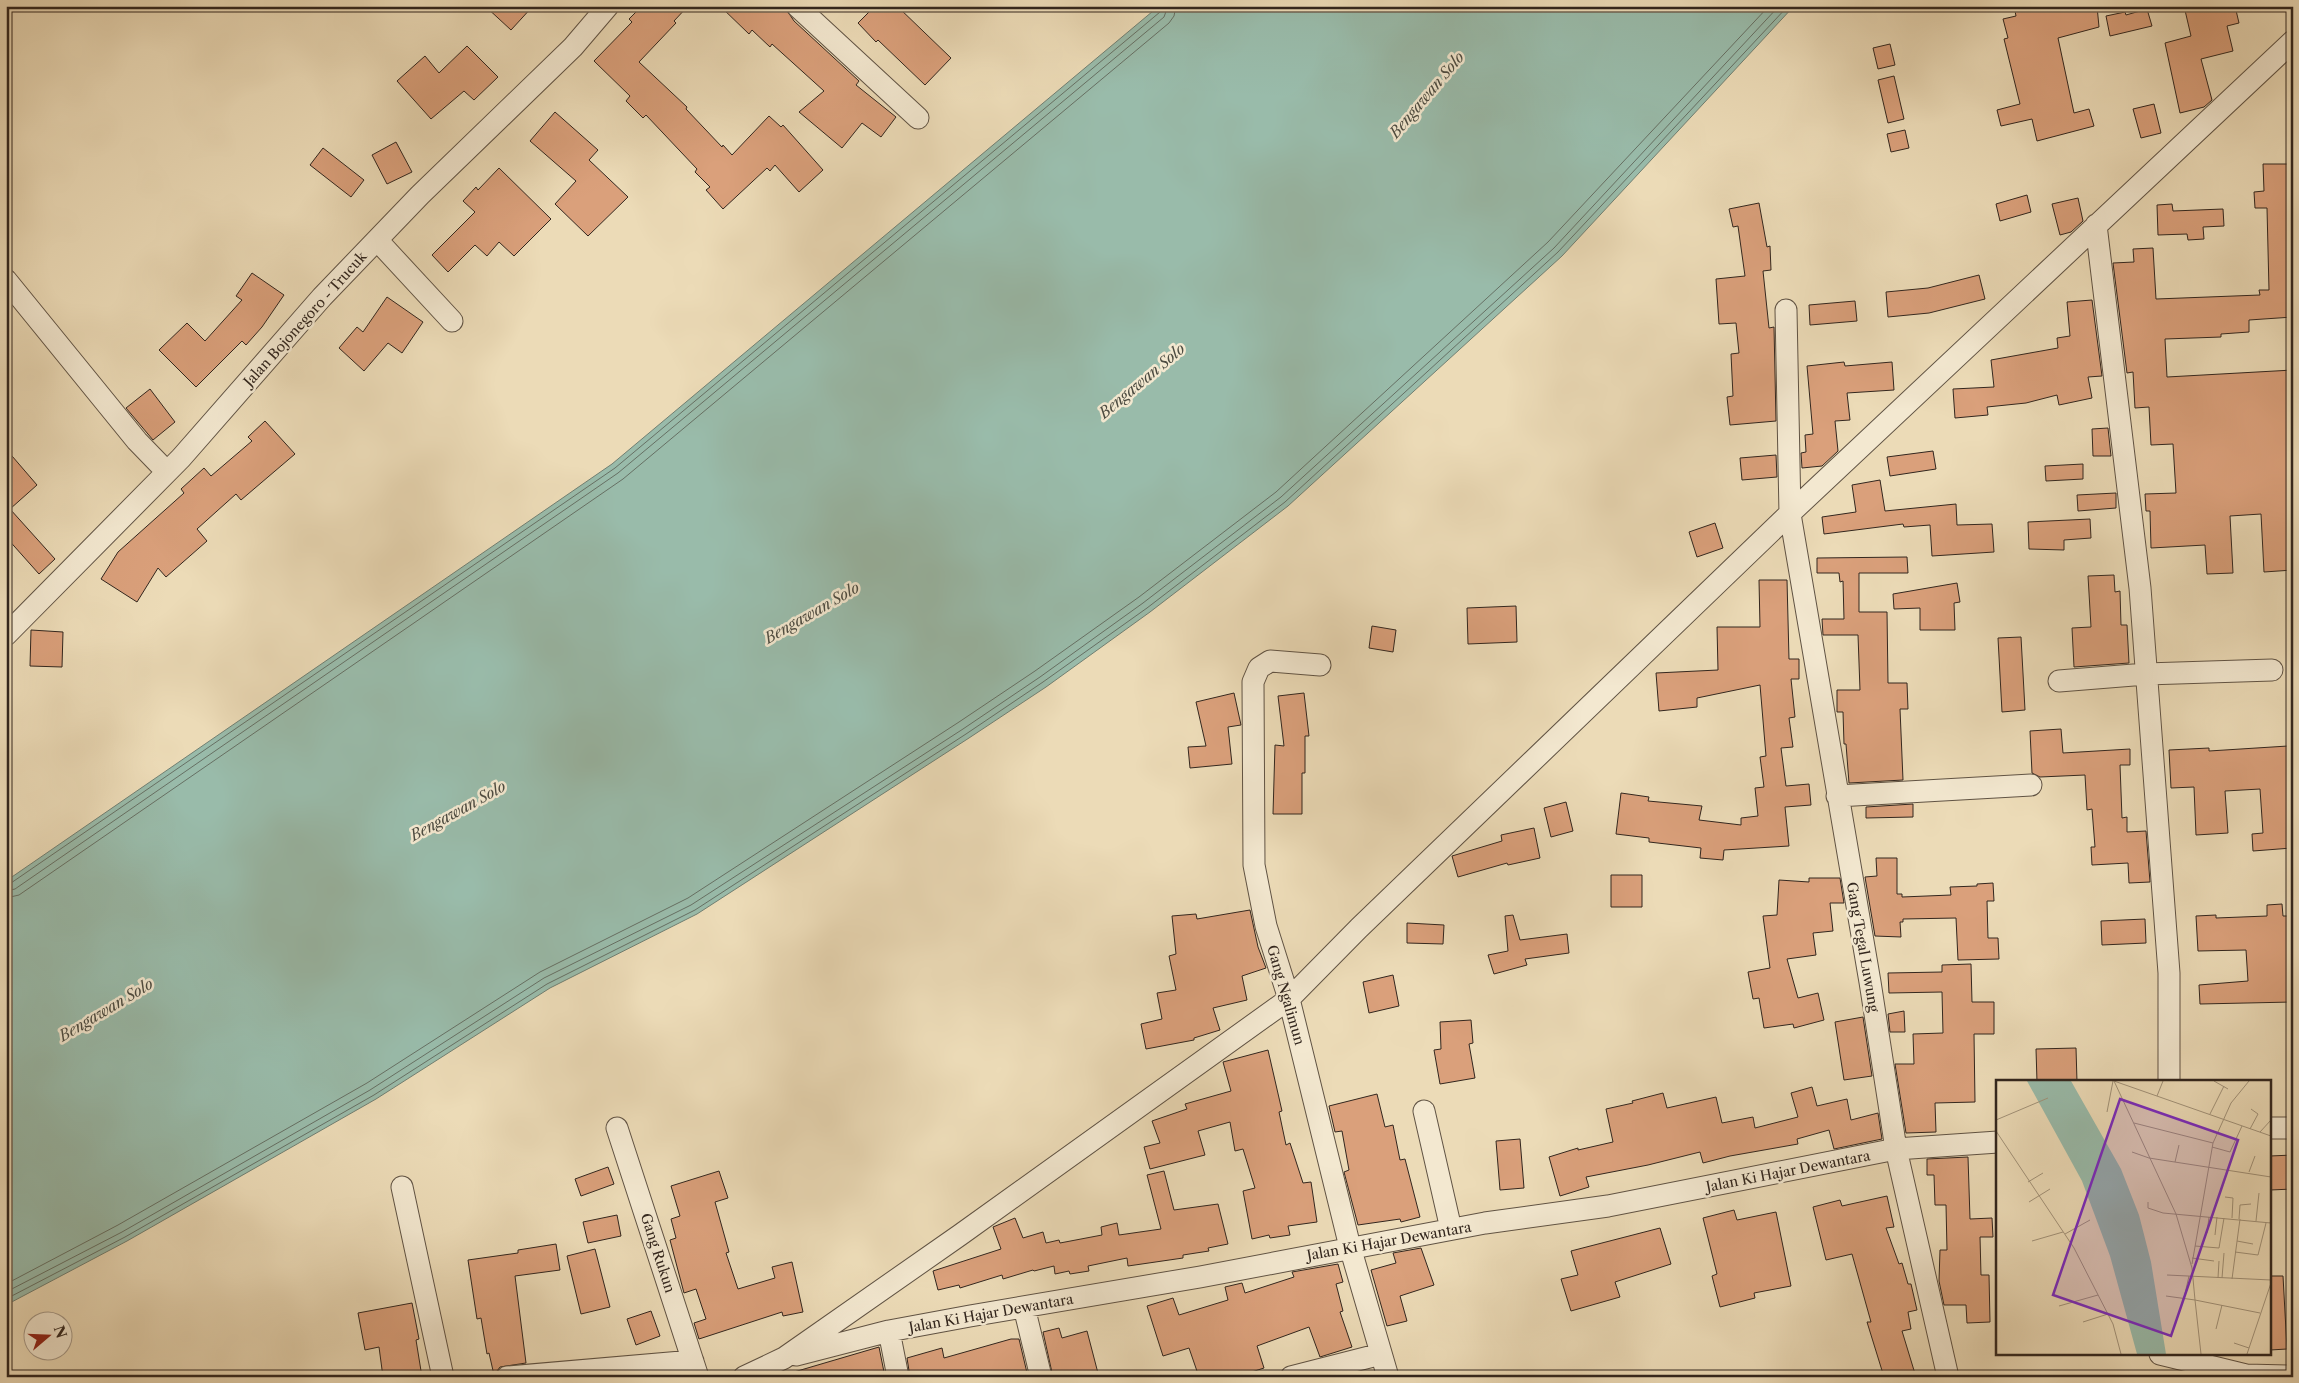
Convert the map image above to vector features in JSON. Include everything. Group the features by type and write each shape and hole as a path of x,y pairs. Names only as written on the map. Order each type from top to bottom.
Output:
{"street":[{"name":"Jalan Bojonegoro - Trucuk","path":"6,635 167,472 322,297 420,195 573,47 608,6"},
{"path":"797,6 918,118"},
{"path":"744,1377 784,1358 960,1235 1289,999 1359,928 1790,514 2293,41"},
{"path":"2096,225 2128,475 2146,674 2169,973 2169,1080"},
{"path":"377,240 452,321"},
{"path":"6,280 137,440 167,472"},
{"name":"Gang Tegal Luwung","path":"1786,310 1790,514 1870,982 1896,1149 1948,1377"},
{"name":"Gang Ngalimun","path":"1320,664 1270,661 1258,668 1253,682 1254,865 1266,926 1289,999 1350,1247 1388,1377"},
{"path":"2059,681 2146,674 2272,670"},
{"path":"1837,796 2031,785"},
{"path":"1424,1111 1451,1229"},
{"name":"Gang Rukun","path":"617,1128 696,1369"},
{"path":"2272,1128 2293,1128"},
{"name":"Jalan Ki Hajar Dewantara","path":"784,1358 889,1331 1200,1277 1451,1229 1608,1206 1896,1149 1996,1142"},
{"path":"402,1187 443,1377"},
{"path":"1024,1307 1041,1377"},
{"path":"889,1331 898,1377"},
{"path":"1291,1377 1381,1354"},
{"path":"2168,1356 2246,1375 2293,1376"},
{"path":"507,1377 696,1369"}],"water":[{"name":"Bengawan Solo","path":"1159,6 1794,6 1562,256 1288,506 1150,612 1046,687 697,914 550,988 376,1099 127,1241 6,1305 6,881 612,464"}],"building":[{"path":"485,6 533,6 511,30"},
{"path":"642,6 688,6 674,21 676,23 639,62 687,107 686,109 722,147 723,145 732,155 769,116 781,127 783,125 823,170 799,192 775,165 770,171 767,168 723,209 706,190 710,187 695,172 697,169 646,115 643,118 626,101 630,96 594,61 632,22 629,19"},
{"path":"720,6 784,6 794,21 859,81 856,85 896,117 881,137 862,123 842,148 799,112 824,91 772,44 770,47 752,30 749,34"},
{"path":"875,6 897,6 951,58 925,85 878,40 876,42 858,23"},
{"path":"2014,6 2097,6 2099,27 2058,38 2074,113 2089,109 2094,126 2037,141 2032,119 2001,126 1997,110 2020,104 2004,39 2008,38 2003,19 2016,16"},
{"path":"2184,6 2235,6 2239,23 2227,26 2233,51 2201,59 2212,100 2204,107 2180,113 2165,43 2191,36"},
{"path":"2147,9 2152,26 2110,36 2106,16 2125,12 2126,15"},
{"path":"1890,44 1895,65 1878,69 1873,48"},
{"path":"467,46 498,77 474,100 464,91 431,119 397,81 425,56 439,73"},
{"path":"1894,76 1904,119 1888,123 1878,80"},
{"path":"2154,104 2161,133 2141,138 2133,109"},
{"path":"555,112 598,150 589,160 628,197 588,236 555,204 576,181 530,141"},
{"path":"1905,130 1909,148 1891,152 1887,134"},
{"path":"396,142 412,172 387,184 372,155"},
{"path":"323,148 364,180 351,197 310,165"},
{"path":"2263,164 2291,164 2293,317 2249,320 2249,332 2221,334 2221,337 2165,339 2167,377 2293,370 2293,570 2264,572 2261,514 2230,516 2233,573 2207,574 2205,545 2151,548 2150,511 2146,511 2145,494 2176,493 2173,444 2151,445 2149,407 2135,408 2133,372 2127,373 2113,263 2134,262 2133,249 2153,248 2156,299 2260,295 2259,290 2269,290 2267,208 2255,208 2254,192 2264,191"},
{"path":"499,168 551,219 514,256 499,242 487,256 475,245 448,272 432,255 475,212 463,201 476,187 478,190"},
{"path":"2027,195 2031,212 2000,221 1996,204"},
{"path":"2078,198 2083,221 2071,232 2060,235 2052,204"},
{"path":"1759,203 1767,247 1770,246 1771,270 1763,271 1769,328 1774,327 1776,421 1730,425 1727,397 1733,396 1731,354 1739,353 1736,323 1719,324 1716,279 1745,276 1738,226 1733,227 1729,209"},
{"path":"2172,204 2173,211 2223,209 2224,226 2203,227 2204,239 2188,240 2187,234 2158,235 2157,205"},
{"path":"252,273 284,295 262,327 246,345 242,341 196,387 159,350 187,323 205,341 242,300 236,296"},
{"path":"1979,275 1985,299 1929,313 1888,317 1886,292 1928,288"},
{"path":"387,297 423,322 402,353 388,343 364,371 339,348 357,327 363,332"},
{"path":"2092,300 2102,376 2088,377 2092,398 2059,405 2057,395 2026,403 1987,407 1988,415 1955,418 1953,389 1994,387 1991,360 2058,348 2057,338 2070,336 2067,302"},
{"path":"1855,301 1857,321 1810,325 1809,305"},
{"path":"1844,362 1845,366 1892,362 1894,390 1847,393 1850,420 1835,421 1838,451 1822,466 1802,468 1801,453 1806,452 1805,435 1813,434 1807,366"},
{"path":"150,389 175,422 153,440 126,408"},
{"path":"265,421 295,454 241,500 236,494 197,529 207,541 166,577 158,568 137,602 101,579 118,552 184,493 181,489 204,468 211,476 252,441 248,437"},
{"path":"2108,428 2111,456 2093,456 2092,429"},
{"path":"6,449 37,485 10,509 55,559 39,574 6,537"},
{"path":"1933,451 1936,469 1890,476 1887,457"},
{"path":"1776,455 1777,477 1742,480 1740,458"},
{"path":"2083,464 2083,479 2046,481 2045,466"},
{"path":"1880,480 1885,511 1956,504 1957,525 1992,524 1994,552 1932,556 1930,525 1904,527 1903,524 1824,534 1822,517 1856,512 1852,485"},
{"path":"2116,493 2116,508 2078,511 2077,495"},
{"path":"2090,519 2091,538 2064,540 2064,550 2029,549 2028,522"},
{"path":"1715,523 1723,548 1697,557 1689,532"},
{"path":"1907,557 1908,573 1859,573 1859,612 1887,612 1888,683 1907,683 1908,709 1900,709 1903,780 1849,783 1846,744 1844,744 1843,712 1837,712 1837,690 1860,690 1858,635 1823,635 1822,619 1844,619 1843,581 1840,582 1839,573 1817,573 1817,558"},
{"path":"2114,575 2115,592 2120,591 2121,625 2127,625 2129,663 2074,667 2072,628 2091,627 2088,576"},
{"path":"1759,580 1787,580 1789,659 1799,659 1799,679 1791,679 1795,717 1789,718 1793,747 1781,748 1786,786 1809,784 1811,805 1785,807 1789,846 1724,850 1723,860 1700,858 1701,848 1649,842 1649,838 1616,834 1621,793 1649,797 1648,801 1702,806 1699,820 1741,825 1741,818 1758,816 1755,788 1764,787 1760,757 1766,756 1760,685 1697,698 1697,707 1659,711 1656,673 1718,670 1717,627 1760,627"},
{"path":"1957,583 1960,602 1954,603 1955,630 1920,630 1920,608 1894,609 1893,594"},
{"path":"1516,606 1517,642 1468,644 1467,608"},
{"path":"1372,626 1396,630 1393,652 1369,648"},
{"path":"31,630 63,632 62,667 30,666"},
{"path":"2021,637 2025,710 2002,712 1998,638"},
{"path":"1234,693 1241,725 1228,727 1232,764 1190,768 1188,747 1206,746 1196,702"},
{"path":"1304,693 1309,736 1305,736 1305,773 1302,773 1302,814 1273,814 1275,745 1284,746 1278,696"},
{"path":"2061,729 2063,753 2130,749 2130,765 2120,765 2122,818 2127,817 2127,832 2146,831 2150,882 2129,883 2128,863 2092,865 2091,847 2095,847 2092,809 2087,810 2085,775 2040,777 2032,773 2030,731"},
{"path":"2288,746 2291,786 2293,786 2293,814 2290,814 2292,848 2253,851 2252,834 2263,833 2260,789 2225,791 2228,833 2196,835 2194,787 2171,788 2169,750 2209,748 2209,751"},
{"path":"1566,802 1573,831 1551,837 1544,808"},
{"path":"1913,804 1913,817 1866,818 1866,807"},
{"path":"1534,828 1540,858 1508,865 1507,863 1458,877 1452,856 1502,841 1501,835"},
{"path":"1876,858 1897,858 1897,894 1902,894 1902,897 1951,895 1950,887 1977,886 1977,884 1993,883 1994,901 1987,901 1988,938 1998,938 1999,959 1958,960 1956,918 1903,919 1903,922 1900,922 1901,937 1875,936 1865,877 1877,876"},
{"path":"1611,875 1642,875 1642,907 1611,907"},
{"path":"1809,878 1840,878 1844,903 1830,903 1833,931 1813,933 1816,955 1787,959 1798,998 1818,993 1824,1020 1794,1028 1793,1024 1764,1028 1759,998 1753,999 1748,972 1770,968 1763,916 1777,915 1779,880 1809,882"},
{"path":"2282,904 2283,916 2293,916 2293,1002 2200,1004 2199,985 2248,981 2246,950 2198,951 2196,916 2216,915 2216,918 2267,916 2267,905"},
{"path":"1250,910 1258,947 1266,968 1242,976 1247,1000 1213,1008 1220,1030 1194,1038 1194,1040 1146,1049 1141,1024 1162,1019 1157,993 1176,990 1169,956 1176,954 1172,916 1196,914 1197,919"},
{"path":"1513,915 1520,940 1567,934 1569,953 1525,959 1527,965 1494,974 1488,955 1508,951 1505,916"},
{"path":"2145,919 2146,943 2102,945 2101,921"},
{"path":"1407,923 1444,925 1443,944 1407,943"},
{"path":"1971,964 1972,1002 1994,1002 1994,1034 1974,1034 1975,1102 1935,1103 1936,1132 1906,1133 1895,1064 1914,1064 1913,1034 1943,1033 1942,992 1889,993 1888,973 1942,972 1942,965"},
{"path":"1393,975 1399,1006 1369,1013 1363,982"},
{"path":"1904,1011 1905,1032 1890,1032 1888,1014"},
{"path":"1863,1017 1872,1076 1844,1080 1835,1022"},
{"path":"1471,1020 1473,1043 1469,1044 1475,1078 1440,1084 1434,1050 1441,1049 1440,1022"},
{"path":"2076,1048 2077,1080 2037,1080 2036,1049"},
{"path":"1268,1050 1282,1111 1279,1112 1286,1145 1290,1143 1303,1183 1311,1182 1317,1222 1288,1226 1290,1235 1270,1238 1269,1235 1252,1239 1243,1191 1255,1188 1243,1149 1235,1151 1230,1122 1198,1131 1205,1155 1150,1169 1144,1147 1160,1143 1152,1121 1187,1109 1185,1104 1231,1091 1223,1062"},
{"path":"1812,1087 1817,1106 1847,1099 1851,1120 1878,1113 1882,1139 1834,1149 1829,1130 1797,1139 1798,1144 1730,1156 1703,1163 1700,1152 1648,1165 1586,1177 1589,1187 1560,1196 1549,1157 1578,1148 1578,1150 1613,1142 1606,1109 1633,1103 1632,1101 1663,1093 1667,1108 1716,1097 1722,1123 1753,1117 1755,1128 1798,1117 1791,1093"},
{"path":"1377,1094 1385,1127 1393,1125 1400,1160 1405,1159 1420,1217 1401,1222 1400,1219 1358,1225 1344,1172 1349,1170 1342,1131 1335,1132 1329,1106"},
{"path":"1520,1139 1524,1188 1500,1190 1496,1141"},
{"path":"2293,1155 2293,1189 2272,1190 2272,1156"},
{"path":"1968,1157 1970,1219 1992,1218 1993,1237 1980,1237 1981,1275 1989,1275 1990,1322 1967,1323 1966,1305 1944,1305 1939,1281 1940,1250 1947,1250 1946,1205 1935,1205 1934,1175 1927,1175 1927,1159"},
{"path":"608,1167 614,1184 581,1196 575,1179"},
{"path":"719,1171 728,1198 715,1202 729,1252 726,1253 738,1289 775,1278 772,1267 792,1262 803,1312 783,1316 782,1312 699,1339 694,1323 706,1319 696,1289 684,1293 670,1240 676,1238 671,1219 680,1216 671,1186"},
{"path":"1164,1171 1174,1210 1218,1204 1228,1244 1208,1248 1209,1251 1183,1255 1183,1258 1128,1266 1127,1258 1088,1266 1089,1271 1070,1274 1069,1271 1055,1274 1054,1266 1003,1279 1002,1275 960,1288 959,1285 938,1290 933,1271 1001,1249 993,1227 1015,1218 1023,1238 1043,1232 1046,1243 1059,1240 1060,1243 1102,1235 1101,1227 1117,1223 1119,1235 1161,1229 1147,1175"},
{"path":"1887,1196 1894,1227 1886,1228 1899,1264 1902,1263 1908,1284 1911,1284 1917,1310 1908,1312 1911,1329 1902,1331 1916,1377 1884,1377 1867,1322 1871,1322 1852,1254 1826,1260 1813,1207 1840,1200 1842,1206"},
{"path":"1734,1210 1737,1220 1776,1212 1791,1286 1754,1293 1755,1298 1720,1307 1712,1276 1717,1274 1703,1218"},
{"path":"617,1215 621,1236 588,1243 583,1222"},
{"path":"1660,1228 1671,1264 1615,1282 1620,1297 1571,1311 1561,1279 1578,1275 1571,1251"},
{"path":"556,1244 560,1270 515,1276 526,1363 500,1367 494,1375 489,1353 487,1354 481,1318 477,1319 468,1260 518,1253 518,1250"},
{"path":"1421,1248 1434,1285 1400,1296 1407,1321 1387,1326 1371,1270 1396,1263 1393,1253"},
{"path":"595,1249 610,1307 581,1314 567,1256"},
{"path":"1338,1264 1343,1282 1336,1284 1343,1311 1340,1312 1352,1347 1320,1357 1309,1327 1257,1346 1264,1368 1236,1377 1199,1377 1189,1348 1163,1356 1147,1306 1173,1298 1179,1315 1228,1300 1225,1287 1242,1283 1245,1293 1294,1277 1292,1272"},
{"path":"2272,1276 2283,1276 2287,1349 2272,1350"},
{"path":"412,1303 419,1339 416,1340 422,1377 383,1377 379,1347 365,1350 358,1313"},
{"path":"651,1311 660,1336 636,1345 627,1319"},
{"path":"1059,1328 1062,1338 1087,1331 1099,1377 1053,1377 1043,1332"},
{"path":"1011,1339 1019,1339 1028,1377 910,1377 907,1358 942,1348 944,1358"},
{"path":"879,1347 885,1377 794,1377 794,1372"}]}
